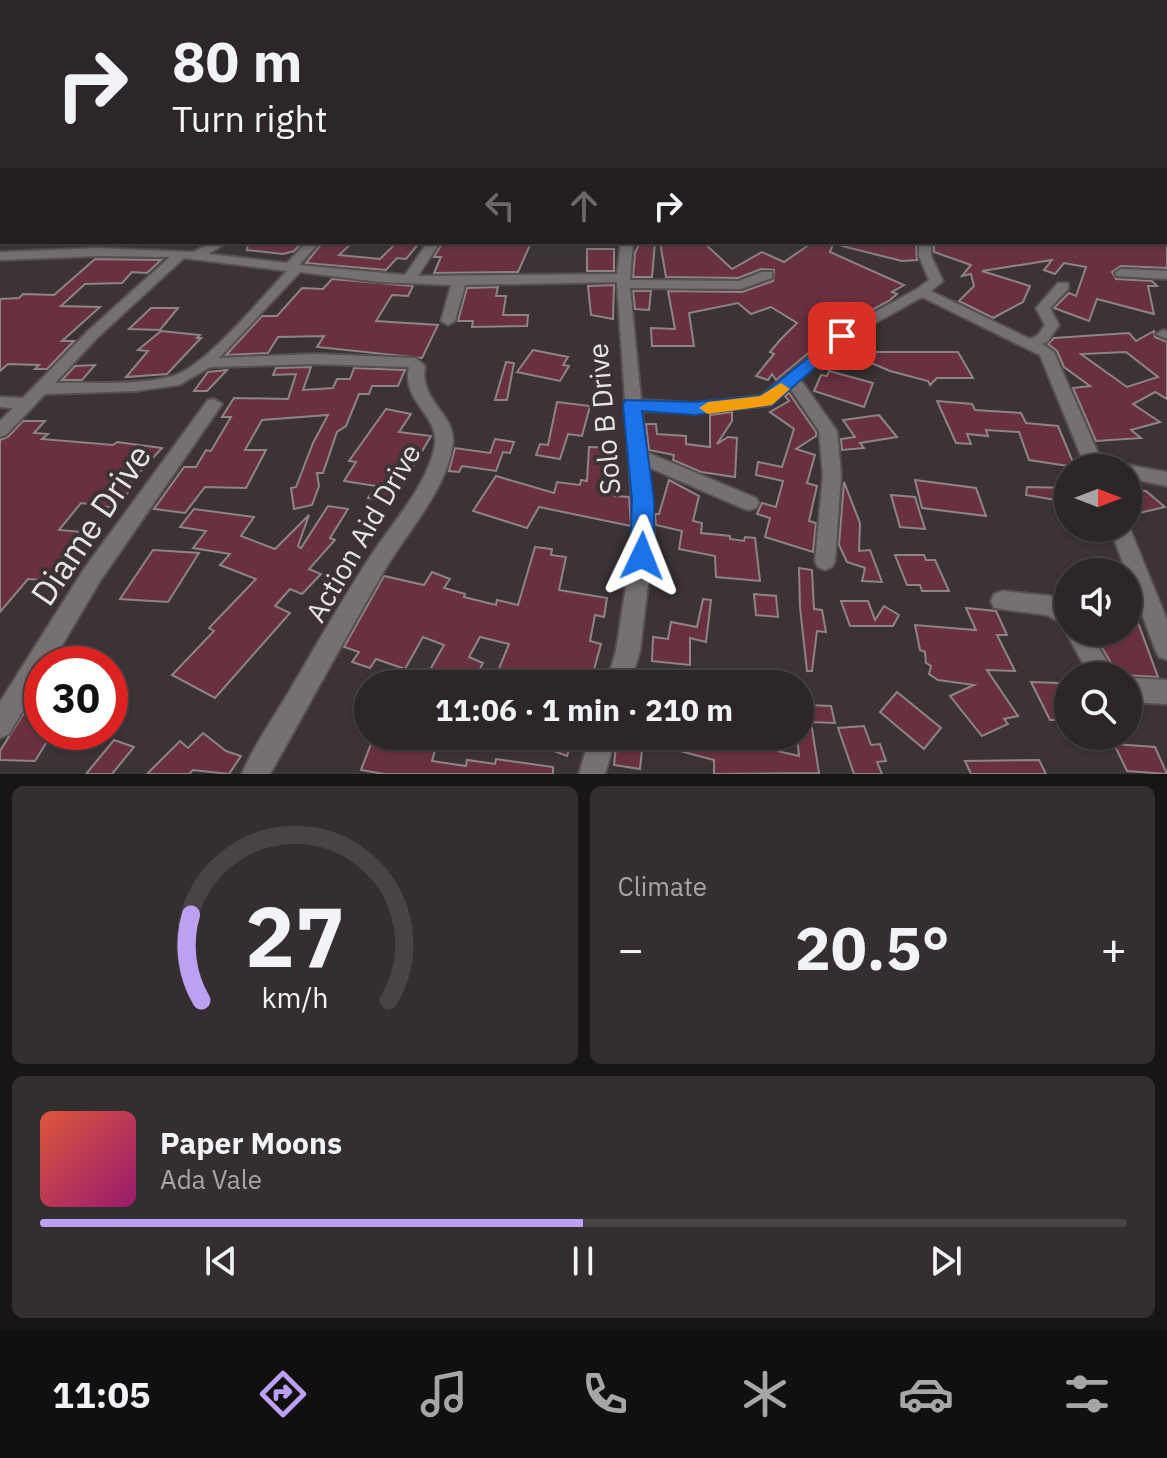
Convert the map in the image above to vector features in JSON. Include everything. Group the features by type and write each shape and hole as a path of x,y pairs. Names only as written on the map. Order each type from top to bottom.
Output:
{"street":[{"path":"52,253 65,244"},
{"path":"0,431 158,272 188,255 217,244"},
{"path":"0,402 168,383 206,363 312,244"},
{"path":"409,279 433,244"},
{"name":"Solo B Drive","path":"622,670 628,651 644,533 624,281 627,244"},
{"path":"632,405 736,407 765,401 849,331 922,292 936,281 925,256 925,244"},
{"path":"0,256 52,253 188,255 293,268 459,281 741,285 767,275"},
{"path":"1121,273 1167,275"},
{"path":"448,321 459,281"},
{"path":"1033,343 1043,338 1052,325 1043,308 1063,286"},
{"path":"922,292 1033,343 1046,352 1089,454"},
{"name":"Action Aid Drive","path":"206,363 315,359 411,361 417,366 413,377 415,391 445,435 431,478 407,521 380,560 255,774"},
{"path":"793,380 828,431 832,475 825,561"},
{"name":"Diame Drive","path":"0,725 92,575 214,404"},
{"path":"636,455 749,503"},
{"path":"1142,474 1167,479"},
{"path":"1125,542 1167,649"},
{"path":"1002,601 1054,608"},
{"path":"1142,691 1167,692"},
{"path":"592,774 599,750"}],"building":[{"path":"248,244 301,244 294,251 283,254 247,250"},
{"path":"321,244 351,244 339,255 380,259 395,244 418,244 406,259 397,258 386,270 306,263"},
{"path":"442,244 530,245 518,272 434,273 441,257 434,257"},
{"path":"639,244 655,244 652,277 633,277"},
{"path":"660,244 705,244 732,269 762,252 784,262 810,244 833,244 830,252 904,285 892,292 897,294 890,300 836,330 776,380 772,374 768,380 756,376 774,354 770,352 797,323 771,307 751,314 738,303 689,313 694,346 652,346 651,328 675,329 668,291 742,292 773,281 774,270 761,269 738,278 666,277"},
{"path":"916,244 917,260 902,261 842,246"},
{"path":"934,244 1167,244 1167,268 1121,266 1112,272 1116,279 1152,281 1157,286 1148,286 1154,314 1097,299 1089,321 1054,308 1069,293 1076,296 1086,267 1064,263 1055,274 1044,270 1052,260 982,271 1030,286 1023,302 993,318 959,301 974,286 971,274 962,276 971,265 934,252"},
{"path":"587,249 614,249 614,271 587,271"},
{"path":"95,259 161,260 147,273 132,272 122,283 85,284 61,306 100,307 62,341 74,341 47,369 35,369 39,365 8,364 0,371 0,299 19,298 23,294 54,295"},
{"path":"332,279 413,286 408,296 392,295 376,321 438,325 422,358 317,347 324,336 278,337 268,353 226,355 262,316 277,316 302,288 323,289"},
{"path":"614,285 613,319 591,315 588,286"},
{"path":"498,287 496,296 506,296 503,315 528,315 527,326 472,327 473,321 458,321 467,288"},
{"path":"633,291 651,291 649,310 635,309"},
{"path":"151,308 178,308 160,330 129,329"},
{"path":"161,331 200,335 197,338 201,338 167,374 126,377 148,351 138,350"},
{"path":"1154,331 1155,337 1167,342 1167,399 1155,392 1133,404 1160,422 1131,430 1141,438 1096,441 1073,388 1090,386 1064,367 1057,351 1048,344 1054,338 1129,333 1136,341","holes":["1126,352 1158,377 1127,387 1081,354"]},
{"path":"533,350 568,357 563,365 569,366 560,381 517,372"},
{"path":"846,352 958,352 973,378 937,378 930,385 928,381 890,371"},
{"path":"506,362 514,363 507,400 495,400"},
{"path":"95,365 82,380 62,380 75,366"},
{"path":"311,367 303,390 333,388 337,379 350,379 354,368 405,370 398,386 372,386 369,394 359,394 346,426 337,432 323,473 317,473 319,486 312,505 294,509 291,488 296,487 328,415 262,420 245,450 266,450 246,488 205,487 185,513 154,509 184,467 196,467 206,450 211,451 231,417 222,417 234,398 288,399 296,374 273,375 276,368"},
{"path":"227,370 207,391 194,391 208,372"},
{"path":"829,371 873,383 864,407 814,391 821,375 827,376"},
{"path":"789,393 816,432 816,436 796,449 815,455 807,483 817,486 809,521 816,523 813,552 765,537 770,518 757,514 762,503 776,507 783,481 756,475 758,462 782,467 794,429 770,412 789,401 785,396"},
{"path":"937,401 972,404 975,410 1021,413 1026,423 1058,426 1070,454 1054,454 1054,464 1029,460 1019,432 986,430 988,436 967,434 971,444 956,443"},
{"path":"557,402 590,406 582,436 568,434 560,459 536,455 540,444 548,445"},
{"path":"386,409 411,414 399,432 431,436 392,502 368,498 376,486 344,481 356,462 349,461"},
{"path":"732,412 732,421 717,444 728,437 737,438 735,477 701,472 673,460 674,455 649,450 646,424 656,424 657,434 686,436 686,444 710,447 710,415"},
{"path":"879,415 897,437 860,443 864,448 842,450 841,439 855,437 843,420"},
{"path":"23,421 45,421 34,433 48,434 42,439 113,445 117,442 162,448 127,486 133,487 114,508 81,503 59,530 95,533 56,581 28,579 0,612 0,440 8,437"},
{"path":"495,439 514,442 510,453 503,452 496,471 462,466 459,472 449,471 455,448 490,453"},
{"path":"589,447 614,448 615,496 629,497 631,526 539,507 527,528 473,511 496,476 554,493 557,482 580,485 581,480 587,481"},
{"path":"669,480 699,496 693,521 702,523 701,533 744,541 745,537 755,538 760,581 716,577 715,556 679,549 682,531 656,525 655,514 659,514"},
{"path":"915,480 976,488 986,516 922,508"},
{"path":"844,482 860,523 859,551 870,550 882,582 862,581 865,568 847,562 839,545"},
{"path":"1027,487 1054,488 1054,500 1026,495"},
{"path":"1142,491 1146,491 1165,507 1142,512"},
{"path":"891,495 915,497 925,529 900,527"},
{"path":"328,506 348,509 330,538 335,540 309,569 321,574 302,594 290,589 275,606 290,613 215,698 172,675 214,631 209,628 256,579 220,565 230,554 193,548 206,531 180,527 194,509 254,517 241,536 275,549 309,515 298,546 301,548"},
{"path":"535,547 552,549 551,555 566,557 559,590 607,598 604,617 595,615 590,641 601,644 594,670 498,670 509,644 480,637 469,657 483,663 479,670 430,670 444,645 423,637 405,669 376,659 370,668 352,662 359,652 344,647 384,576 424,585 432,572 450,579 444,588 465,594 464,597 496,605 497,600 518,605"},
{"path":"153,550 199,553 168,602 120,599"},
{"path":"895,555 924,555 926,560 935,560 949,591 922,591 920,585 907,585"},
{"path":"799,568 812,570 814,609 822,610 826,632 817,631 812,670 807,670"},
{"path":"754,594 776,596 778,617 756,615"},
{"path":"703,599 711,600 706,642 690,638 690,665 652,661 653,637 668,639 671,622 697,627"},
{"path":"841,601 868,601 875,620 884,606 899,615 893,626 850,626"},
{"path":"966,608 996,611 1007,635 997,635 1015,671 987,670 1018,716 1004,719 1008,724 982,736 950,696 974,685 938,680 929,674 931,666 926,663 925,652 920,650 915,625 976,630"},
{"path":"1142,633 1158,677 1142,676 1142,662 1110,662 1101,646 1142,646"},
{"path":"1031,682 1054,683 1054,720 1050,720"},
{"path":"897,692 941,728 924,749 880,712"},
{"path":"814,705 831,706 835,723 814,722"},
{"path":"24,713 24,750 42,750 35,761 0,760 0,751"},
{"path":"864,726 871,745 880,744 886,761 877,762 882,774 854,774 838,728"},
{"path":"203,733 226,751 241,756 229,774 193,770 189,774 147,774 180,741 188,748"},
{"path":"814,741 819,773 714,774 714,760 680,751 773,750 799,756 798,750 814,750"},
{"path":"128,745 134,747 112,774 86,774 106,750 128,750"},
{"path":"1155,747 1167,774 1127,771 1117,750"},
{"path":"369,750 435,750 432,761 466,766 467,760 495,764 496,759 553,767 553,774 384,774 361,770"},
{"path":"551,750 569,750 567,756"},
{"path":"616,750 642,750 640,769 614,765"},
{"path":"1039,760 1046,774 971,774 965,761"}],"slow traffic":[{"path":"708,408 736,407 765,401 781,389"}],"route":[{"path":"642,556 643,500 632,405 736,407 765,401 842,336"}]}
